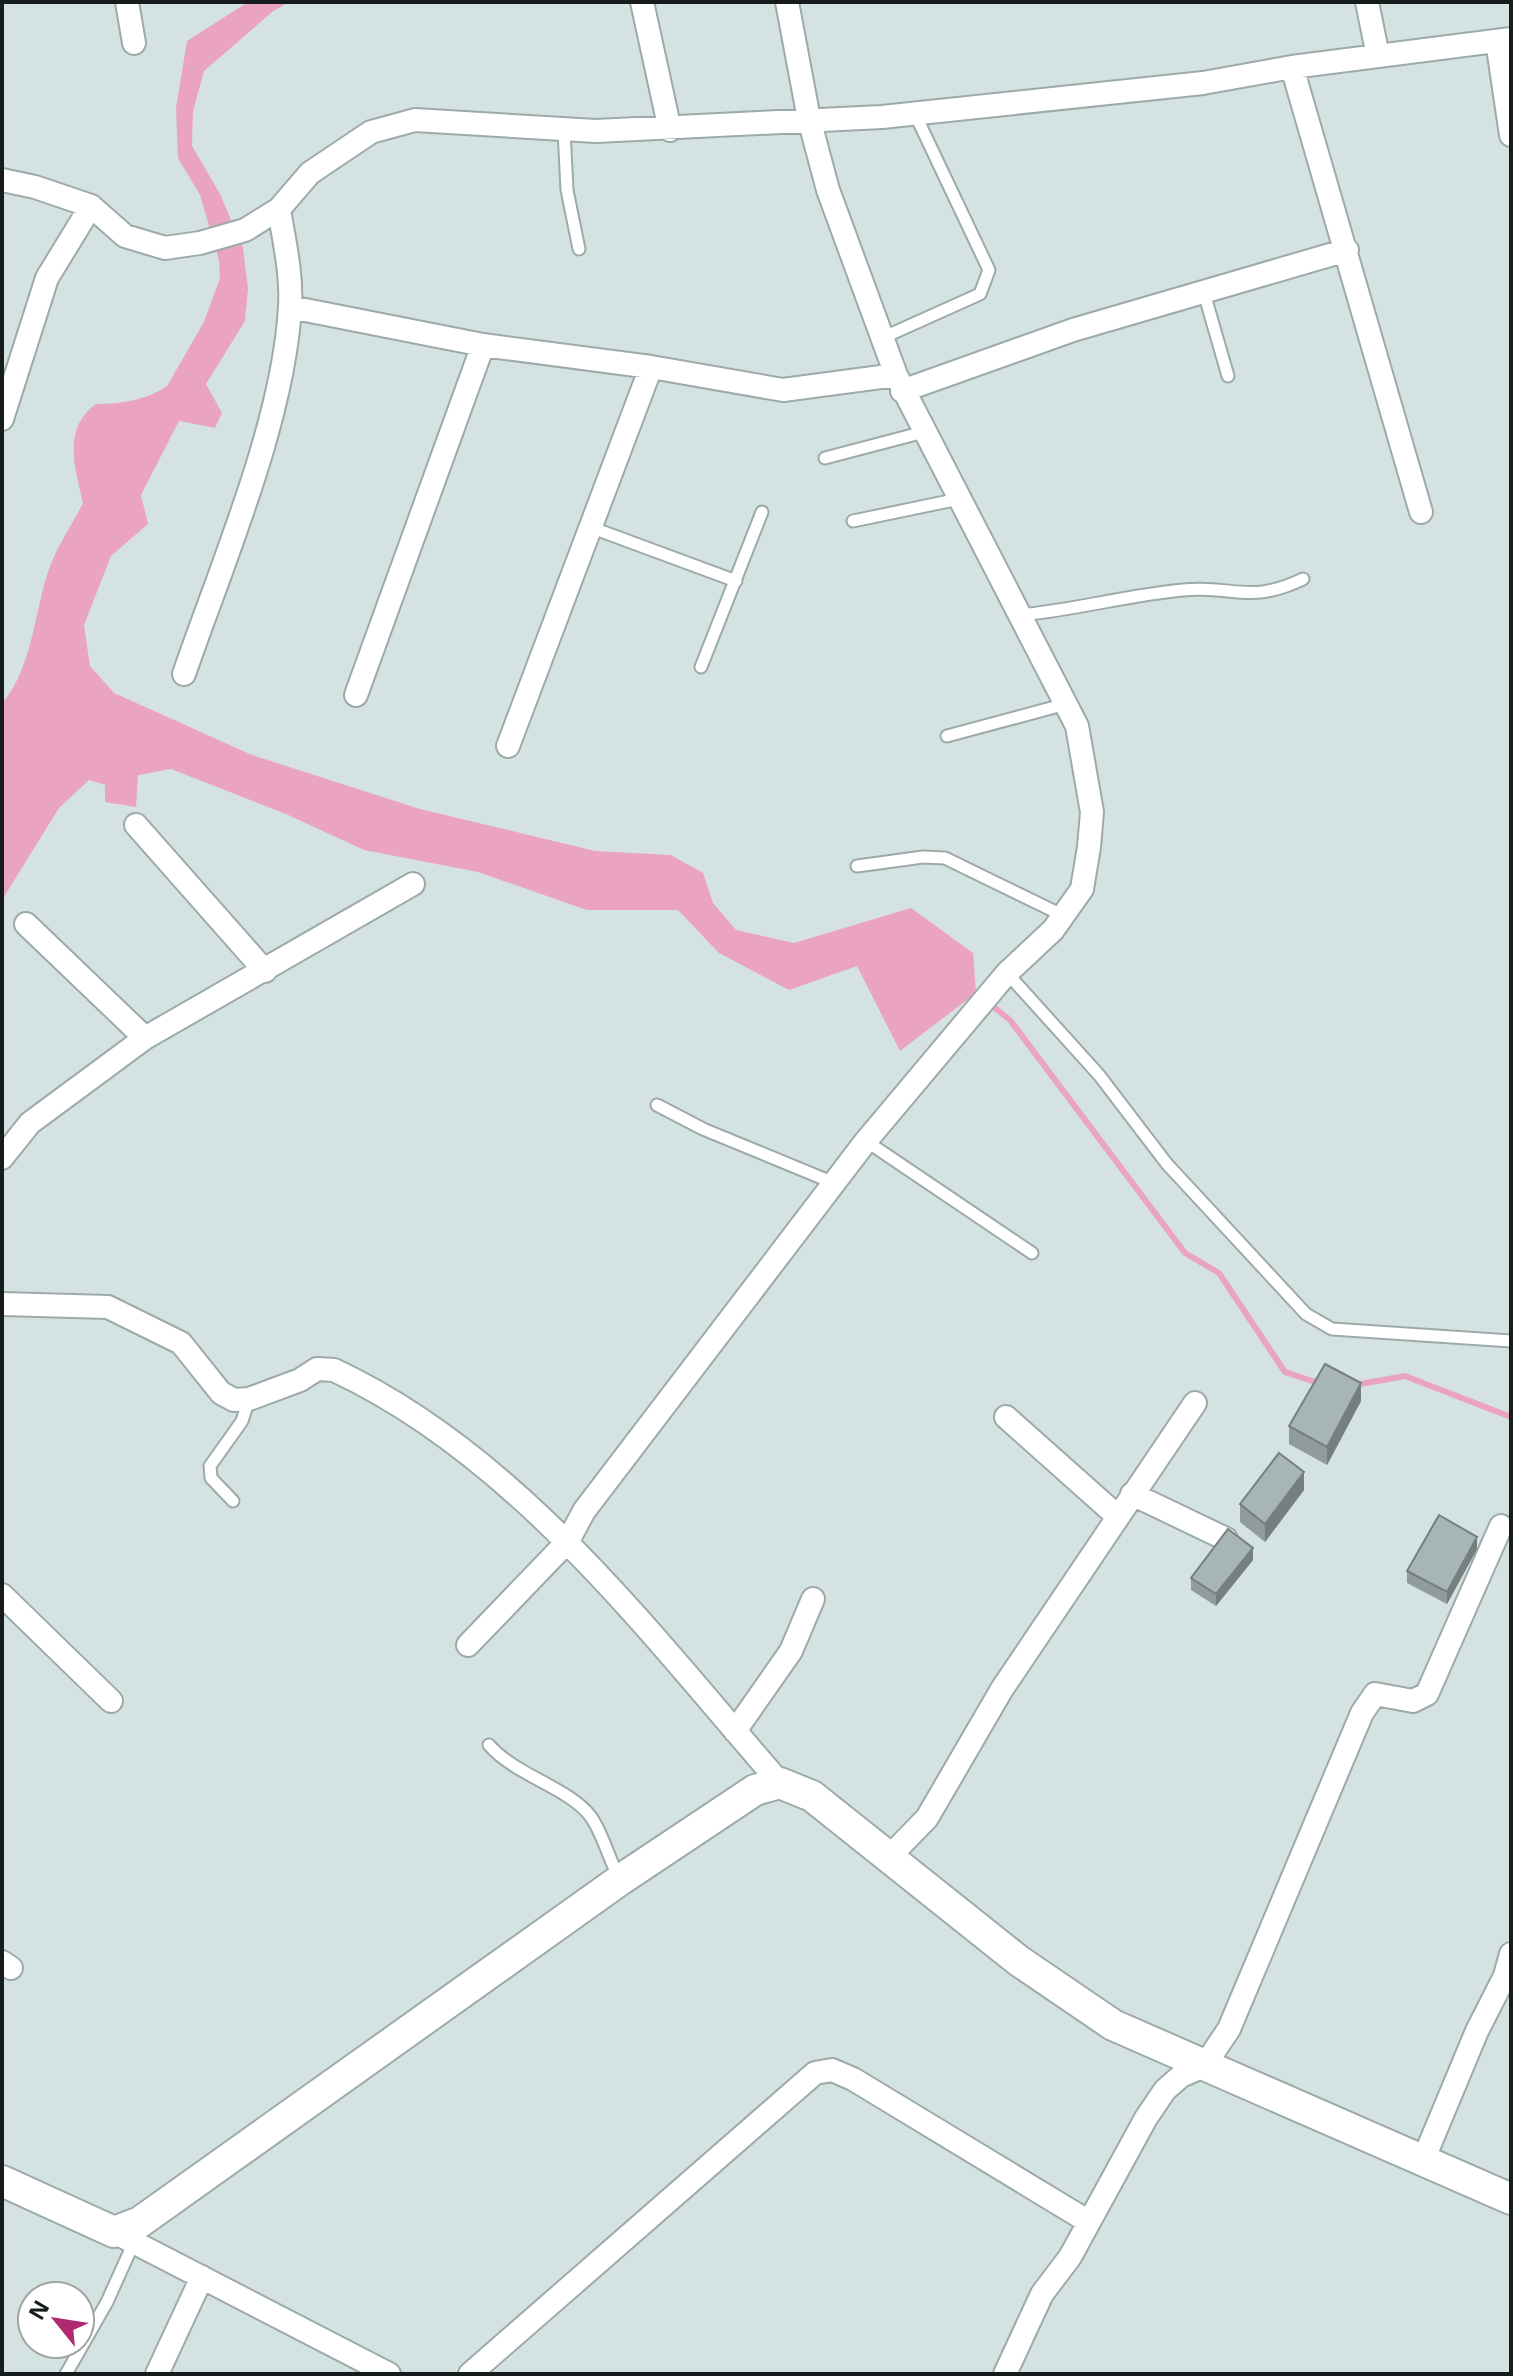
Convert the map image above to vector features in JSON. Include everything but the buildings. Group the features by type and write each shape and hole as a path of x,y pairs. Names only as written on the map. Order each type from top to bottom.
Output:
{"street":[{"path":"127,2 134,43"},
{"path":"642,2 670,130"},
{"path":"468,1645 568,1541 584,1511 866,1141 1007,973 1064,916 1082,889 1092,812 1077,726 899,383 841,235 809,119 787,2"},
{"path":"1367,2 1378,56"},
{"path":"2,180 35,187 91,206 125,236 165,248 200,243 245,230 279,209 310,173 371,132 415,120 564,130 670,130 915,113 1203,83 1292,67 1504,40 1511,135"},
{"path":"1292,67 1421,512"},
{"path":"2,419 47,278 91,206"},
{"path":"184,674 275,403 290,307 289,270 279,209"},
{"path":"290,307 483,345 651,367 783,390 899,383 1347,250"},
{"path":"356,695 483,345"},
{"path":"508,746 651,367"},
{"path":"136,825 265,971"},
{"path":"2,1158 30,1123 145,1038 413,884"},
{"path":"26,924 145,1038"},
{"path":"2,1304 108,1307 181,1343 221,1393 234,1400 249,1399 300,1380 317,1369 334,1370 430,1424 568,1541 780,1783 812,1796 1019,1961 1113,2025 1510,2197"},
{"path":"890,1856 927,1818 1002,1689 1116,1515 1195,1403"},
{"path":"1006,1417 1116,1515"},
{"path":"1132,1494 1226,1539"},
{"path":"1005,2374 1042,2294 1070,2257 1165,2090 1181,2076 1204,2066 1229,2029 1362,1713 1375,1694 1413,1701 1427,1694 1501,1526"},
{"path":"2,1595 111,1701"},
{"path":"735,1731 791,1651 813,1599"},
{"path":"124,2237 140,2222 170,2204 620,1880 755,1790 780,1783"},
{"path":"1424,2158 1477,2031 1505,1976 1511,1954"},
{"path":"470,2374 815,2073 832,2070 853,2079 1089,2222"},
{"path":"2,2181 124,2237 389,2374"},
{"path":"157,2374 202,2277"}],"lane":[{"path":"881,338 980,294 989,270 915,113"},
{"path":"564,130 567,190 579,249"},
{"path":"1204,293 1228,376"},
{"path":"825,458 924,432"},
{"path":"853,521 959,499"},
{"path":"701,667 762,512"},
{"path":"590,527 736,581"},
{"path":"1020,615 1073,610 1186,589 1248,595 1275,592 1303,579"},
{"path":"947,736 1066,704"},
{"path":"857,866 945,858 1064,916"},
{"path":"1007,973 1099,1075 1167,1164 1306,1314 1332,1329 1511,1341"},
{"path":"657,1105 703,1129 834,1183"},
{"path":"866,1141 1032,1253"},
{"path":"233,1501 211,1478 210,1466 242,1421 249,1399"},
{"path":"489,1745 504,1762 575,1803 591,1817 620,1880"},
{"path":"66,2374 107,2302 124,2237"}],"shaded area":[{"path":"248,2 289,2 272,12 204,71 193,111 192,146 220,194 243,248 248,289 245,321 206,384 222,413 215,428 179,421 141,495 148,524 111,556 84,625 90,666 114,693 252,755 420,809 595,851 671,855 703,873 713,903 736,930 794,943 911,908 973,953 976,993 900,1051 857,966 789,990 719,953 678,910 587,910 478,872 364,850 286,814 171,769 138,775 136,807 105,802 105,785 89,780 59,808 2,900 2,704 13,688 27,654 51,564 83,503 74,450 78,425 96,404 133,400 167,386 204,322 220,278 219,260 200,195 178,158 176,108 187,41"}],"waterway":[{"path":"995,1008 1010,1020 1185,1253 1219,1273 1285,1372 1321,1384"},
{"path":"1355,1385 1405,1376 1511,1417"}]}
